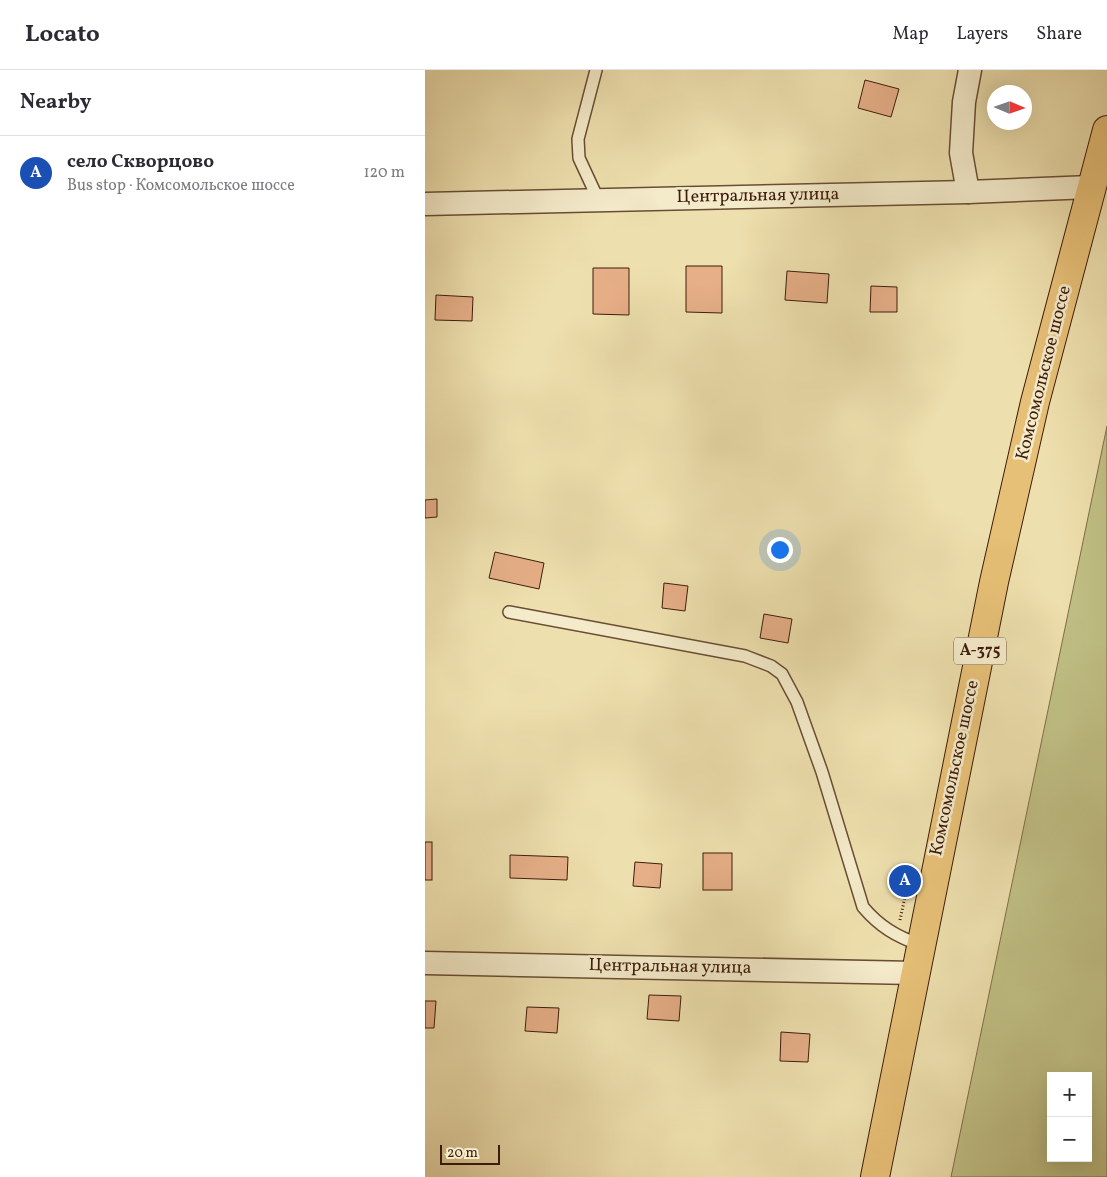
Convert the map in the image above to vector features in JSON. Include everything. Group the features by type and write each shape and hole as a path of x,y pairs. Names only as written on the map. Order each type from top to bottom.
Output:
{"highway":[{"name":"Комсомольское шоссе","path":"875,1177 998,563 1035,402 1107,130"}],"street":[{"path":"968,192 961,153 964,102 970,70"},
{"name":"Центральная улица","path":"425,204 968,192 1091,187"},
{"name":"Центральная улица","path":"425,963 915,973"}],"lane":[{"path":"595,70 578,139 579,158 598,199"},
{"path":"509,612 745,656 771,666 782,674 801,710 863,906 878,924 896,936 920,945"}],"green space":[{"path":"1107,426 1107,1177 951,1177"}],"building":[{"path":"865,80 899,89 891,117 858,108"},
{"path":"686,266 722,266 722,313 686,312"},
{"path":"593,268 629,268 629,315 593,314"},
{"path":"787,271 829,274 827,303 785,300"},
{"path":"871,286 897,287 897,312 870,312"},
{"path":"436,295 473,297 472,321 435,320"},
{"path":"437,499 437,517 425,518 425,500"},
{"path":"495,552 544,563 539,589 489,578"},
{"path":"664,583 688,586 685,611 662,608"},
{"path":"764,614 792,619 788,643 760,638"},
{"path":"425,842 432,842 432,880 425,880"},
{"path":"703,853 732,853 732,890 703,890"},
{"path":"510,855 568,857 567,880 510,878"},
{"path":"635,862 662,864 660,888 633,886"},
{"path":"649,995 681,996 679,1021 647,1019"},
{"path":"425,1001 436,1001 434,1028 425,1028"},
{"path":"527,1007 559,1008 557,1033 525,1031"},
{"path":"781,1032 810,1034 808,1062 780,1061"}],"place":[{"name":"село Скворцово","path":"905,881"}]}
